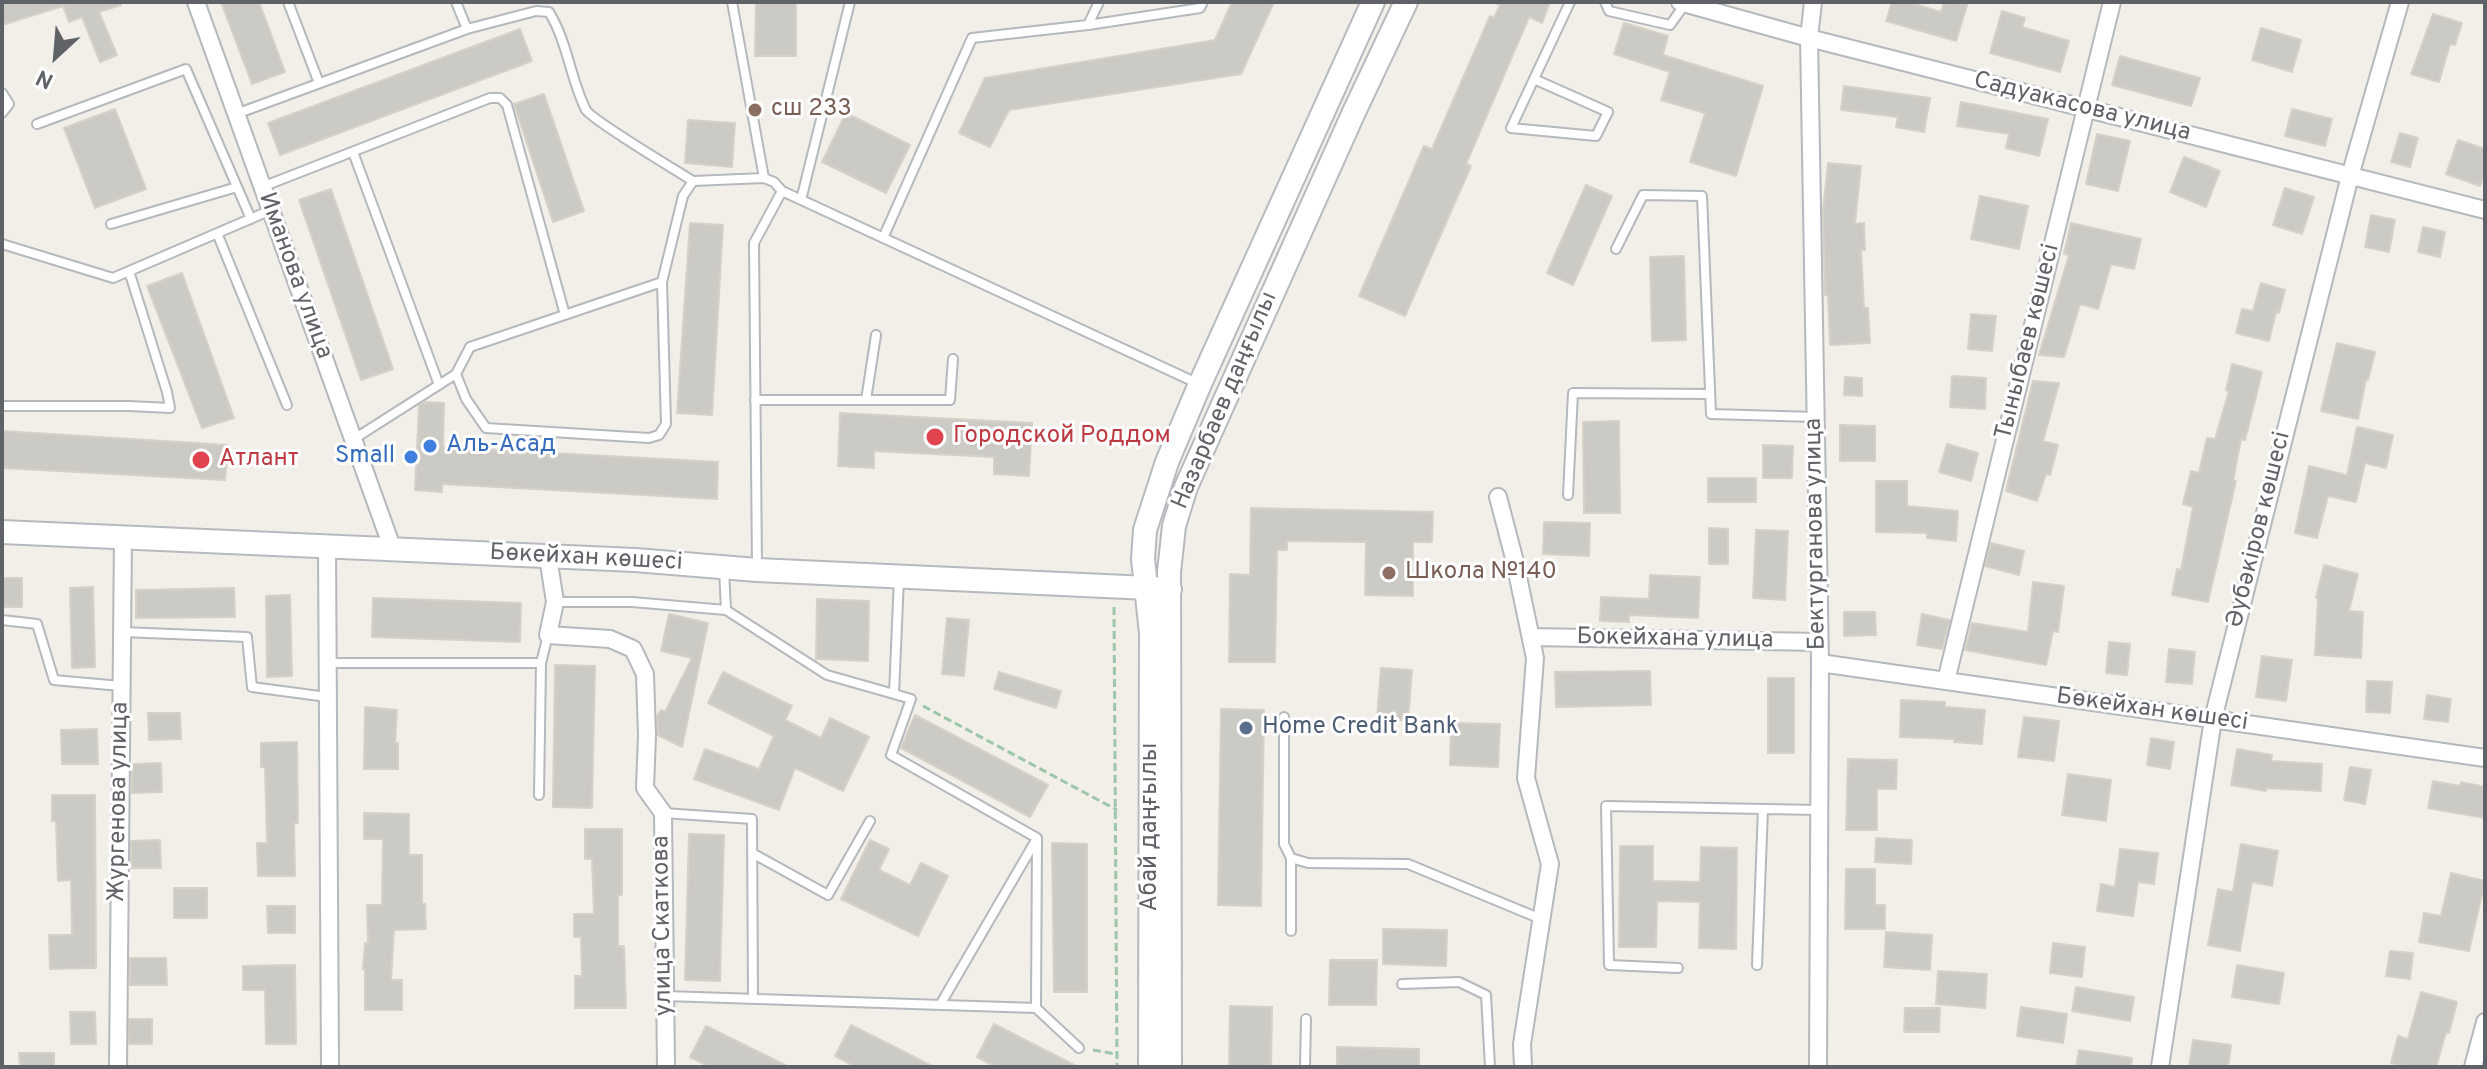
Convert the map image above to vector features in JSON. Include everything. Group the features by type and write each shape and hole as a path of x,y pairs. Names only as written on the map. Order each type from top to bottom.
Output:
{"main road":[{"name":"Назарбаев даңғылы","path":"1146,588 1143,559 1145,530 1167,462 1373,2"},
{"name":"Назарбаев даңғылы","path":"1170,1067 1172,537 1186,487 1347,126 1406,2"},
{"name":"Бөкейхан көшесі","path":"2,532 1170,589"},
{"name":"Абай даңғылы","path":"1146,588 1151,633 1150,1067"}],"street":[{"name":"Иманова улица","path":"196,2 393,550"},
{"name":"Бектурганова улица","path":"1813,2 1809,38 1820,663 1818,1067"},
{"name":"Тыныбаев көшесі","path":"1946,681 2112,2"},
{"name":"Әубәкіров көшесі","path":"2160,1067 2213,719 2350,176 2400,2"},
{"name":"Садуакасова улица","path":"1683,3 1727,8 1809,38 2485,210"},
{"path":"1498,497 1535,658 1526,778 1550,864 1522,1044 1523,1067"},
{"name":"Жургенова улица","path":"118,1067 123,537"},
{"path":"327,547 330,1067"},
{"path":"548,557 555,602 548,635"},
{"name":"улица Скаткова","path":"548,635 610,639 633,649 645,674 645,788 663,813 666,1067"},
{"name":"Бокейхана улица","path":"1531,637 1819,642"},
{"name":"Бөкейхан көшесі","path":"1820,663 2485,758"},
{"path":"2473,1067 2485,1022"}],"lane":[{"path":"288,2 319,83"},
{"path":"456,2 467,29"},
{"path":"732,2 764,178"},
{"path":"801,200 850,2"},
{"path":"1088,25 1099,2"},
{"path":"883,238 972,38 1200,8 1203,2"},
{"path":"1534,79 1608,112 1596,136 1511,128 1570,2"},
{"path":"1605,2 1609,11 1670,25 1683,3"},
{"path":"236,114 467,29 536,11 549,12 561,31 572,73 588,114 693,181 764,178 774,182 782,191 1200,384"},
{"path":"37,124 186,69 251,219"},
{"path":"2,93 9,104 2,113"},
{"path":"262,187 490,98 500,98 507,105 565,315"},
{"path":"353,152 439,385"},
{"path":"456,374 466,399 486,428 649,438 659,435 666,424 662,282 683,196 693,181"},
{"path":"111,224 237,187"},
{"path":"757,570 754,243 782,191"},
{"path":"1616,249 1643,195 1702,196 1711,414 1815,417"},
{"path":"2,244 113,278 271,210"},
{"path":"217,233 287,405"},
{"path":"2,406 170,408 129,271"},
{"path":"353,440 456,374 470,347 662,282"},
{"path":"866,400 876,335"},
{"path":"755,400 950,400 953,359"},
{"path":"1568,495 1573,393 1710,394"},
{"path":"724,567 726,610"},
{"path":"894,694 899,577"},
{"path":"555,602 632,602 726,610 827,675 911,699 891,755 1037,838"},
{"path":"2,620 37,624 54,680 121,686"},
{"path":"122,632 247,637 252,687 328,697"},
{"path":"539,795 541,663 548,635"},
{"path":"328,663 541,663"},
{"path":"1284,717 1284,844 1291,858 1291,931"},
{"path":"1678,968 1609,965 1606,806 1819,810"},
{"path":"1757,965 1763,809"},
{"path":"663,813 752,819 753,999"},
{"path":"752,853 828,895 870,821"},
{"path":"940,1005 1037,838"},
{"path":"1036,1008 1037,838"},
{"path":"1291,858 1308,863 1408,864 1542,920"},
{"path":"1402,984 1459,982 1486,995 1490,1067"},
{"path":"664,996 1036,1008 1079,1048"},
{"path":"1305,1067 1306,1019"}],"path":[{"path":"1114,587 1117,1067"},
{"path":"911,699 1117,810"},
{"path":"1079,1048 1116,1054"}],"building":[{"path":"2,2 120,2 121,5 99,12 117,55 100,62 82,17 69,22 63,6 2,25"},
{"path":"221,2 259,2 285,72 252,84"},
{"path":"756,2 796,2 796,56 755,56"},
{"path":"1232,2 1274,2 1241,74 1009,110 990,147 959,133 985,78 1215,40"},
{"path":"1493,2 1550,2 1542,23 1529,17 1466,164 1471,166 1405,316 1359,296 1424,146 1432,149 1490,16 1494,18 1500,5"},
{"path":"1892,2 1908,2 1941,12 1944,2 1968,2 1956,41 1886,21"},
{"path":"2002,11 2025,18 2022,27 2069,41 2060,72 1990,53"},
{"path":"2433,14 2462,23 2455,45 2450,44 2439,82 2411,74"},
{"path":"1624,23 1668,36 1663,55 1763,86 1736,176 1690,162 1705,113 1661,100 1670,72 1614,54"},
{"path":"2261,28 2301,40 2292,72 2252,60"},
{"path":"520,29 532,61 280,155 268,123"},
{"path":"2120,56 2200,78 2191,106 2112,85"},
{"path":"1844,86 1930,98 1924,132 1896,127 1898,117 1841,110"},
{"path":"544,94 584,211 553,222 514,104"},
{"path":"1961,102 2048,119 2039,156 2006,148 2009,134 1957,126"},
{"path":"115,109 146,189 95,208 64,128"},
{"path":"2292,109 2332,119 2325,146 2285,136"},
{"path":"846,113 910,145 886,193 822,162"},
{"path":"688,120 735,123 732,167 685,163"},
{"path":"2400,133 2418,138 2410,167 2391,162"},
{"path":"2097,134 2130,141 2118,191 2086,184"},
{"path":"2458,140 2485,149 2485,172 2480,186 2446,174"},
{"path":"2184,157 2220,171 2206,207 2170,192"},
{"path":"1828,163 1861,166 1855,224 1864,223 1865,250 1861,250 1864,308 1868,308 1870,343 1830,345 1823,211"},
{"path":"1586,185 1612,196 1573,285 1547,273"},
{"path":"2285,188 2314,197 2302,234 2273,225"},
{"path":"331,189 393,369 361,380 299,200"},
{"path":"1980,196 2028,206 2019,249 1971,239"},
{"path":"2371,215 2395,220 2389,252 2365,247"},
{"path":"690,223 723,225 712,415 677,413"},
{"path":"2071,223 2141,239 2134,269 2111,264 2098,309 2080,304 2064,357 2039,355 2069,255 2064,254"},
{"path":"2423,227 2445,232 2440,257 2418,252"},
{"path":"1684,256 1686,340 1652,341 1650,257"},
{"path":"182,273 234,418 202,428 147,286"},
{"path":"2261,283 2285,290 2269,341 2236,333 2242,309 2253,311"},
{"path":"1971,314 1996,316 1992,351 1968,349"},
{"path":"2337,343 2375,352 2358,419 2321,411"},
{"path":"2232,364 2262,372 2245,440 2241,439 2233,481 2236,481 2208,602 2172,595 2177,569 2181,570 2193,507 2183,504 2191,471 2199,473 2207,438 2215,439 2229,391 2226,390"},
{"path":"1952,376 1986,378 1985,409 1950,407"},
{"path":"1845,377 1862,378 1862,396 1844,395"},
{"path":"2033,381 2059,383 2043,441 2058,445 2050,475 2046,474 2037,501 2006,491"},
{"path":"425,402 444,403 443,447 718,462 717,499 442,484 442,492 415,490 419,406"},
{"name":"Городской Роддом","path":"840,413 1032,423 1029,476 994,474 994,457 874,451 874,468 838,466"},
{"path":"1619,421 1620,513 1584,513 1583,422"},
{"path":"1840,425 1875,426 1875,461 1840,461"},
{"path":"2357,427 2393,435 2386,468 2365,463 2356,502 2328,496 2317,538 2295,533 2309,466 2347,475"},
{"path":"2,431 228,445 225,480 2,468"},
{"path":"1947,444 1978,453 1971,481 1939,472"},
{"path":"1763,445 1793,446 1792,478 1763,478"},
{"path":"1708,478 1756,478 1756,502 1708,502"},
{"path":"1876,481 1907,481 1907,506 1958,511 1956,541 1927,538 1927,533 1876,532"},
{"name":"Школа №140","path":"1251,508 1433,512 1432,542 1413,542 1413,596 1365,595 1366,542 1287,541 1287,550 1277,550 1275,662 1229,662 1230,574 1250,575"},
{"path":"1544,522 1590,523 1589,556 1543,554"},
{"path":"1709,528 1728,529 1728,564 1709,564"},
{"path":"1756,530 1788,531 1785,600 1753,598"},
{"path":"1991,543 2024,551 2019,575 1985,566"},
{"path":"2324,565 2358,574 2349,611 2363,612 2361,658 2315,655 2316,598"},
{"path":"1650,575 1700,577 1698,618 1629,615 1629,622 1600,621 1601,597 1649,599"},
{"path":"2,578 22,578 22,607 2,607"},
{"path":"2033,582 2064,586 2058,632 2053,631 2046,665 1965,650 1972,623 2028,632"},
{"path":"93,587 95,667 72,668 70,588"},
{"path":"234,588 235,617 136,618 136,590"},
{"path":"290,595 292,676 267,677 266,596"},
{"path":"373,598 521,603 520,642 372,637"},
{"path":"817,599 869,601 868,661 816,659"},
{"path":"1844,612 1875,612 1876,635 1844,636"},
{"path":"669,614 708,623 682,747 658,735 657,716 661,710 665,712 692,658 661,651"},
{"path":"1922,614 1950,620 1942,649 1917,645"},
{"path":"947,618 969,620 964,676 942,674"},
{"path":"2109,642 2130,644 2127,675 2106,673"},
{"path":"2169,649 2195,652 2192,684 2166,682"},
{"path":"2262,656 2292,660 2286,701 2256,697"},
{"path":"555,665 595,666 592,808 553,807"},
{"path":"1381,668 1412,670 1408,721 1377,718"},
{"path":"1650,671 1651,705 1556,707 1555,672"},
{"path":"723,672 792,706 785,720 821,738 830,718 869,737 843,791 795,768 779,810 694,779 705,749 759,769 774,736 708,703"},
{"path":"999,672 1061,691 1056,708 994,689"},
{"path":"1768,678 1794,678 1794,753 1768,753"},
{"path":"2367,681 2392,682 2390,713 2366,712"},
{"path":"2427,695 2451,699 2448,722 2424,719"},
{"path":"1901,700 1945,702 1945,707 1985,710 1982,744 1954,742 1954,739 1900,737"},
{"path":"365,707 397,710 395,743 398,743 398,769 364,769"},
{"path":"1221,709 1264,710 1261,906 1218,905"},
{"path":"148,713 180,713 181,739 149,740"},
{"path":"915,715 1048,785 1030,817 901,748"},
{"path":"2024,717 2059,721 2054,761 2018,757"},
{"path":"1451,723 1500,724 1498,767 1450,765"},
{"path":"97,729 98,764 62,764 61,730"},
{"path":"2151,738 2174,742 2170,769 2147,765"},
{"path":"297,742 295,876 258,876 257,843 267,843 265,767 261,767 261,743"},
{"path":"2237,749 2272,755 2271,761 2322,764 2321,791 2266,788 2266,791 2231,785"},
{"path":"1848,759 1897,760 1896,789 1877,789 1877,830 1846,830"},
{"path":"161,763 162,792 132,793 132,764"},
{"path":"2350,767 2371,770 2365,804 2344,800"},
{"path":"2068,774 2111,780 2106,821 2062,815"},
{"path":"2433,781 2485,787 2485,818 2428,808"},
{"path":"52,795 95,795 96,968 50,969 49,935 72,935 71,880 58,881"},
{"path":"364,813 409,814 409,855 422,855 422,904 425,904 426,929 394,930 391,980 402,980 402,1010 365,1010 363,969 365,943 368,943 367,905 382,905 383,839 364,839"},
{"path":"585,829 622,829 618,946 624,946 626,1008 575,1008 575,976 582,976 581,937 574,937 574,914 594,914 592,859 585,859"},
{"path":"689,834 724,835 720,981 685,980"},
{"path":"1876,838 1912,840 1911,864 1875,862"},
{"path":"160,840 161,868 131,868 131,841"},
{"path":"870,840 889,849 879,870 910,885 921,863 948,876 918,936 841,899"},
{"path":"1052,843 1087,844 1087,992 1054,992"},
{"path":"2241,844 2278,851 2272,886 2252,882 2240,951 2208,945 2218,889 2233,892"},
{"path":"1620,846 1653,846 1653,881 1700,882 1701,847 1737,848 1736,949 1699,948 1700,902 1657,901 1656,947 1619,947"},
{"path":"2120,849 2158,853 2154,884 2138,882 2133,916 2097,911 2101,884 2115,887"},
{"path":"1846,869 1875,869 1875,905 1885,905 1885,929 1845,929"},
{"path":"2451,873 2485,881 2469,951 2419,942 2424,913 2441,916"},
{"path":"174,888 207,888 207,918 174,918"},
{"path":"267,906 295,906 295,933 268,933"},
{"path":"1383,929 1447,930 1446,966 1383,964"},
{"path":"1886,932 1932,935 1930,970 1884,967"},
{"path":"2053,943 2085,947 2082,977 2050,973"},
{"path":"2390,951 2413,953 2410,979 2386,976"},
{"path":"130,958 166,958 167,985 130,985"},
{"path":"1330,960 1377,960 1376,1005 1329,1005"},
{"path":"295,965 296,1044 266,1044 265,990 243,990 243,966"},
{"path":"2237,965 2284,973 2279,1004 2232,997"},
{"path":"1938,971 1987,974 1985,1008 1936,1004"},
{"path":"2076,987 2134,997 2130,1021 2072,1011"},
{"path":"2421,992 2457,1002 2436,1067 2408,1067 2391,1063 2398,1036 2408,1039"},
{"path":"1230,1006 1272,1007 1271,1067 1229,1067"},
{"path":"2021,1007 2067,1014 2063,1043 2017,1036"},
{"path":"1905,1008 1940,1008 1939,1032 1904,1032"},
{"path":"70,1012 95,1012 96,1044 71,1044"},
{"path":"129,1019 152,1019 152,1044 129,1044"},
{"path":"994,1024 1078,1067 996,1067 977,1057"},
{"path":"851,1025 934,1067 856,1067 835,1056"},
{"path":"706,1026 789,1067 710,1067 690,1057"},
{"path":"2193,1040 2231,1045 2228,1067 2189,1067"},
{"path":"1337,1047 1419,1049 1419,1067 1337,1067"},
{"path":"2079,1050 2132,1058 2131,1067 2076,1067"},
{"path":"19,1053 54,1053 54,1067 20,1067"}],"place":[{"name":"сш 233","path":"755,110"},
{"name":"Городской Роддом","path":"935,437"},
{"name":"Аль-Асад","path":"430,446"},
{"name":"Small","path":"411,457"},
{"name":"Атлант","path":"201,460"},
{"name":"Школа №140","path":"1389,573"},
{"name":"Home Credit Bank","path":"1246,728"}]}
